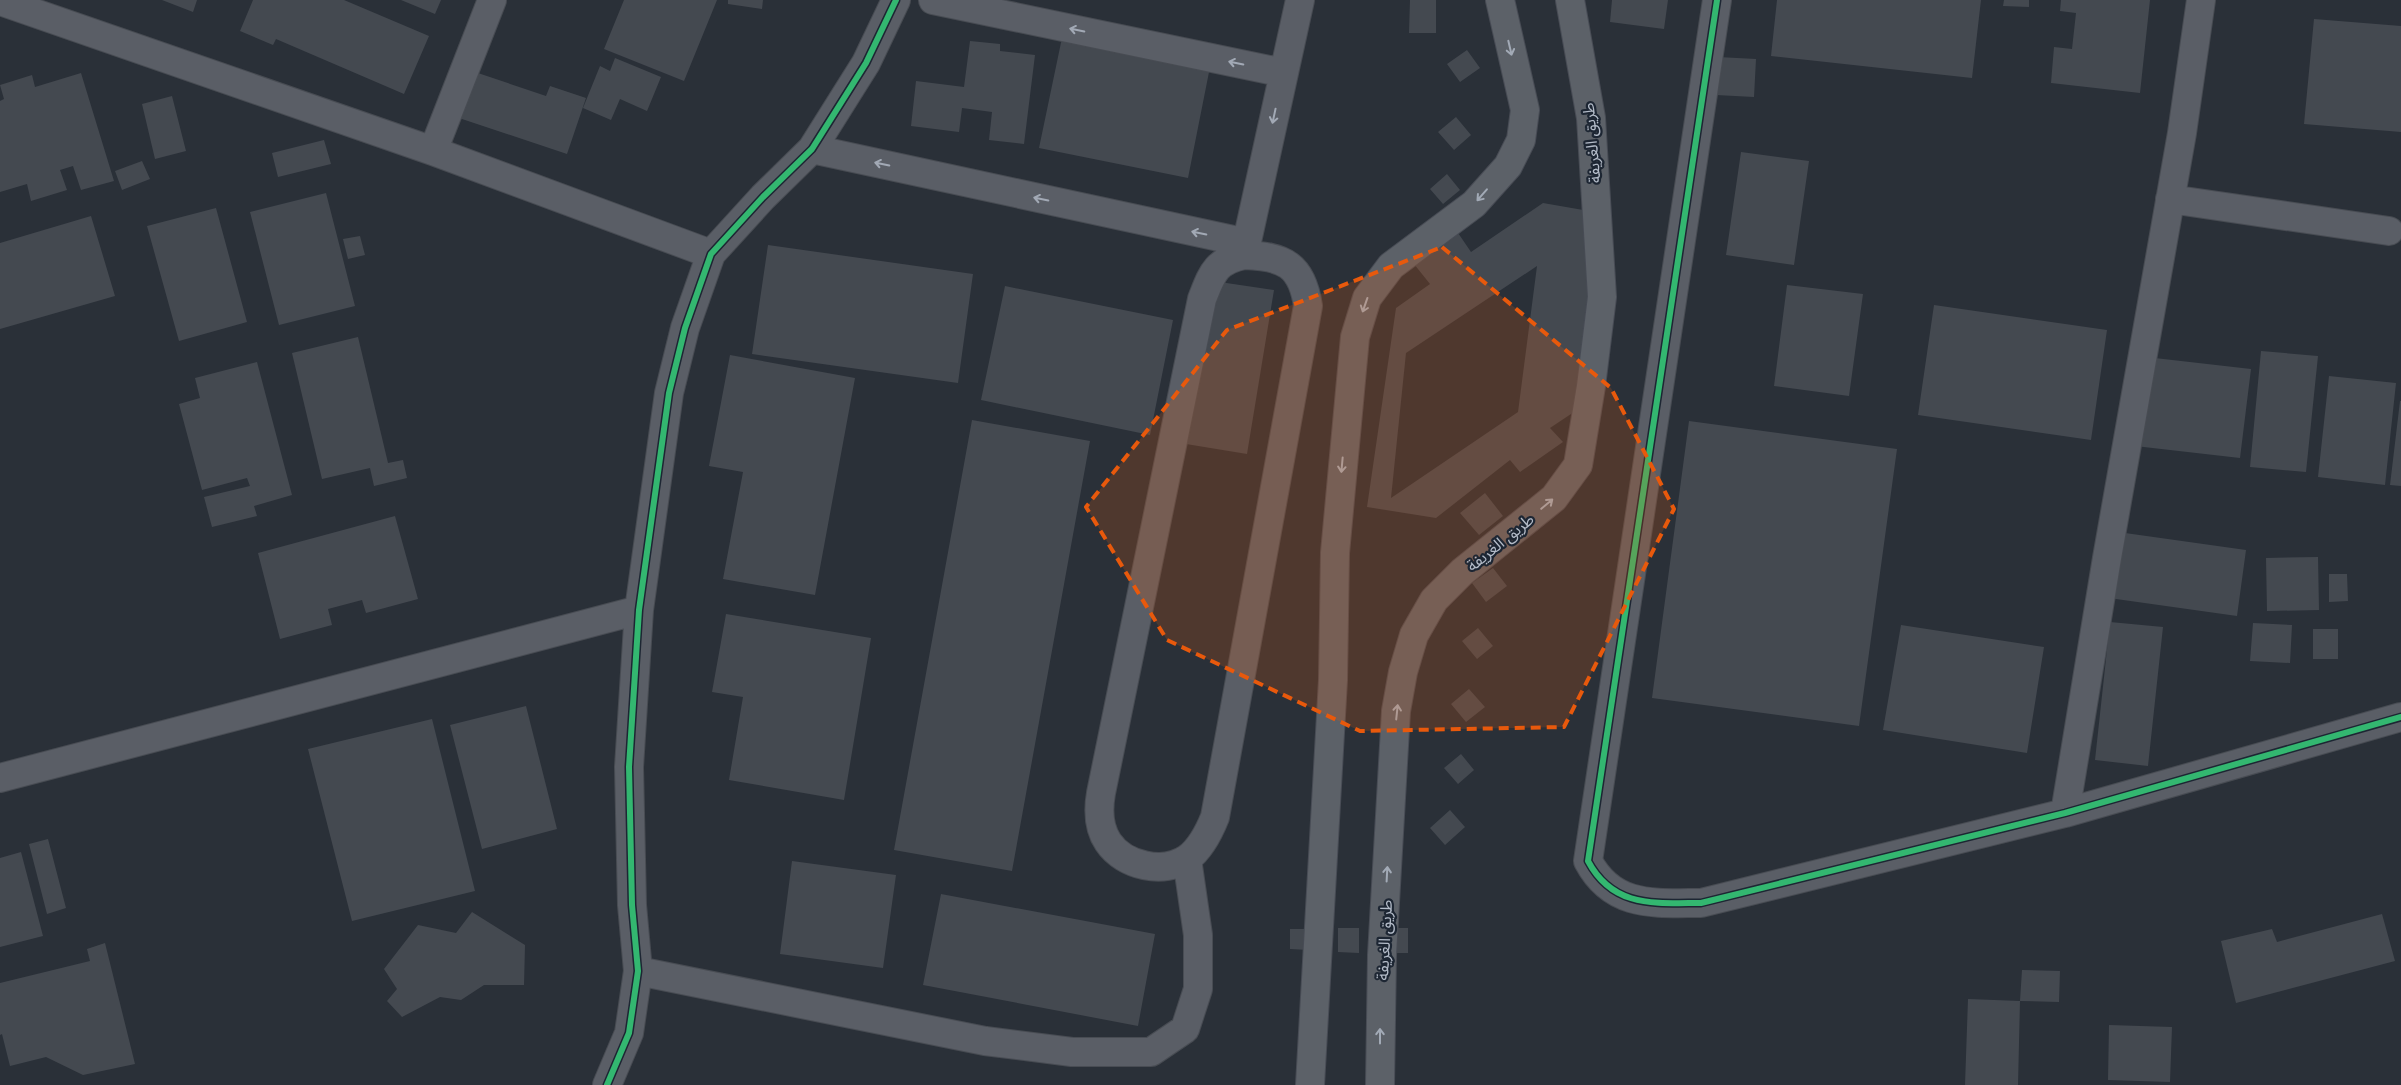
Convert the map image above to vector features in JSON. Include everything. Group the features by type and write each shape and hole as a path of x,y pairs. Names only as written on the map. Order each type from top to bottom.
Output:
{"main road":[{"path":"1310,1085 1333,680 1335,553 1355,338 1367,298 1391,266 1452,218 1474,204 1508,166 1521,140 1525,110 1500,0"},
{"name":"طريق الغريفة","path":"1380,1085 1382,955 1396,711 1403,672 1414,635 1434,600 1462,572 1554,498 1578,465 1593,378 1602,297 1591,118 1570,0"}],"street":[{"path":"433,151 492,0"},
{"path":"607,1085 629,1033 638,972 632,905 629,767 639,610 669,393 685,328 711,254 763,197 812,149 866,63 896,0"},
{"path":"933,0 1284,73"},
{"path":"1246,249 1300,0"},
{"path":"1717,0 1588,861 1597,877 1614,892 1644,903 1700,903 2065,813 2401,717"},
{"path":"2065,813 2107,558 2182,133 2201,0"},
{"path":"0,1 433,151 711,254"},
{"path":"812,149 1246,249 1277,259 1293,269 1302,280 1308,306 1215,817 1208,834 1187,859 1169,866 1152,867 1120,855 1108,842 1101,826 1098,810 1202,299 1217,267 1224,260 1246,249"},
{"path":"2170,199 2389,231"},
{"path":"0,778 639,610"},
{"path":"638,972 985,1042 1072,1052 1151,1052 1185,1029 1198,989 1198,934 1187,859"}],"highlighted area":[{"path":"1442,247 1611,388 1674,509 1564,727 1360,731 1167,640 1086,507 1227,330"}],"building":[{"path":"162,0 197,0 193,12"},
{"path":"253,0 344,0 429,36 404,94 276,39 273,45 240,31"},
{"path":"401,0 441,0 435,14"},
{"path":"624,0 717,0 684,81 604,49"},
{"path":"728,0 763,0 762,9 728,4"},
{"path":"1410,0 1436,0 1436,33 1409,33"},
{"path":"1612,0 1668,0 1664,29 1610,22"},
{"path":"1777,0 1981,0 1972,78 1771,56"},
{"path":"2004,0 2029,0 2029,7 2003,6"},
{"path":"2061,0 2150,0 2140,93 2051,83 2054,47 2072,49 2076,13 2060,11"},
{"path":"2314,19 2401,26 2401,132 2304,124"},
{"path":"1063,33 1211,62 1188,178 1039,148"},
{"path":"970,41 1000,44 1000,51 1035,55 1024,144 989,140 992,112 962,108 959,132 911,126 916,81 964,87"},
{"path":"1467,50 1480,68 1460,82 1447,64"},
{"path":"1718,57 1756,59 1754,97 1716,95"},
{"path":"615,58 661,77 647,111 620,99 611,120 583,108 600,66 610,71"},
{"path":"466,69 546,96 550,86 586,98 567,154 450,115"},
{"path":"81,73 114,181 81,190 73,166 60,170 67,190 31,201 27,184 0,192 0,101 4,99 0,85 32,75 35,87"},
{"path":"172,96 186,151 155,159 142,104"},
{"path":"1456,117 1471,135 1454,150 1438,132"},
{"path":"324,140 331,164 278,177 272,153"},
{"path":"1741,152 1809,161 1794,265 1726,255"},
{"path":"142,161 150,179 122,190 115,171"},
{"path":"1447,174 1460,190 1443,204 1430,189"},
{"path":"326,193 355,306 279,325 250,212"},
{"path":"1543,203 1612,215 1583,406 1550,428 1563,442 1520,472 1510,460 1436,518 1367,507 1396,308 1430,284 1410,259 1454,227 1471,252","holes":["1537,266 1518,412 1391,498 1406,353"]},
{"path":"216,208 247,322 179,341 147,226"},
{"path":"91,216 115,296 0,329 0,243"},
{"path":"360,236 365,255 348,259 343,239"},
{"path":"768,245 973,274 958,383 752,354"},
{"path":"1213,281 1274,290 1247,454 1186,444"},
{"path":"1787,285 1863,294 1849,396 1774,386"},
{"path":"1005,286 1173,320 1150,435 981,400"},
{"path":"1934,305 2107,330 2091,440 1918,415"},
{"path":"358,337 388,463 403,460 407,478 374,486 370,468 322,479 292,353"},
{"path":"2261,351 2318,356 2306,472 2250,467"},
{"path":"730,355 855,378 815,595 723,579 743,472 709,466"},
{"path":"2146,357 2251,369 2240,458 2135,446"},
{"path":"257,362 292,495 254,506 257,516 212,527 204,497 250,486 247,478 202,490 179,404 200,398 195,378"},
{"path":"2329,376 2396,383 2385,485 2318,477"},
{"path":"2401,401 2401,486 2390,485"},
{"path":"972,420 1090,441 1012,871 894,850"},
{"path":"1689,421 1897,449 1859,726 1652,698"},
{"path":"1485,493 1503,516 1479,535 1460,513"},
{"path":"395,516 418,599 366,613 362,600 328,609 332,625 280,639 258,553"},
{"path":"2118,532 2246,550 2237,616 2109,598"},
{"path":"2318,557 2319,610 2267,611 2266,558"},
{"path":"1493,568 1507,586 1486,602 1472,583"},
{"path":"2329,574 2347,574 2348,601 2329,602"},
{"path":"726,614 871,638 844,800 729,780 743,697 712,692"},
{"path":"2110,622 2163,627 2148,766 2095,760"},
{"path":"2253,623 2292,625 2290,663 2250,661"},
{"path":"1901,625 2044,647 2027,753 1883,730"},
{"path":"1478,628 1493,646 1477,659 1462,641"},
{"path":"2313,629 2338,629 2338,659 2313,659"},
{"path":"1469,689 1485,707 1466,722 1451,704"},
{"path":"526,706 557,829 482,849 450,725"},
{"path":"432,719 475,891 352,921 308,749"},
{"path":"1461,754 1474,770 1458,784 1444,768"},
{"path":"1450,810 1465,827 1445,845 1430,828"},
{"path":"48,839 66,908 47,914 29,844"},
{"path":"21,852 43,936 0,947 0,858"},
{"path":"792,861 896,875 883,968 780,954"},
{"path":"941,894 1155,934 1138,1026 923,985"},
{"path":"472,912 525,945 524,985 484,985 461,1000 440,997 402,1017 387,1001 397,989 384,969 418,925 456,933"},
{"path":"2382,914 2395,961 2236,1003 2221,941 2272,929 2277,942"},
{"path":"1338,928 1359,928 1359,953 1338,952"},
{"path":"1389,928 1408,928 1408,953 1388,953"},
{"path":"1290,929 1309,929 1309,950 1290,949"},
{"path":"105,943 135,1064 83,1075 46,1057 10,1066 2,1034 0,1035 0,983 90,961 87,949"},
{"path":"2022,970 2060,971 2059,1002 2020,1001"},
{"path":"1968,999 2020,1001 2018,1085 1965,1085"},
{"path":"2109,1025 2172,1027 2170,1082 2108,1080"}],"cycle path":[{"path":"607,1085 629,1033 638,971 632,905 629,767 639,610 669,393 685,328 711,254 763,197 812,149 866,63 896,0"},
{"path":"1717,0 1588,861 1598,876 1622,895 1636,900 1667,903 1701,903 2065,813 2401,717"}]}
